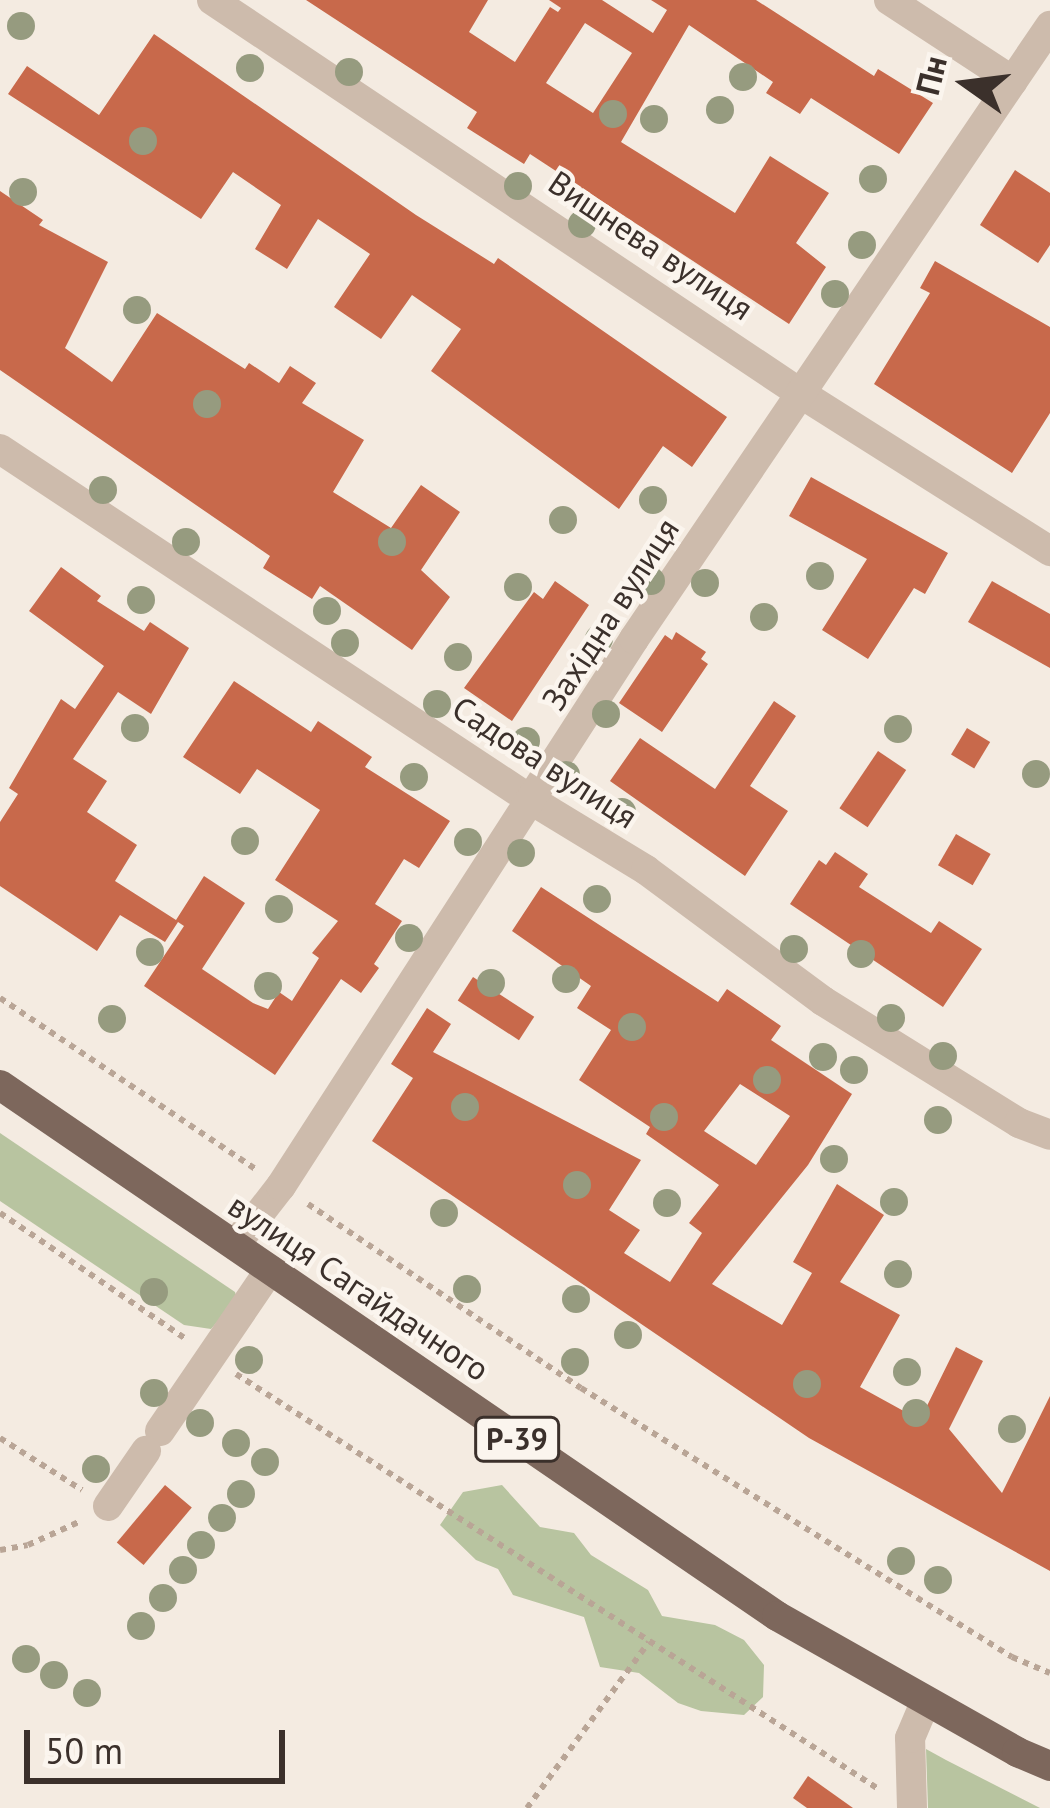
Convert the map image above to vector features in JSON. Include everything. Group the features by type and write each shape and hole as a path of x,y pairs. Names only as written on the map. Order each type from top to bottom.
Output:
{"main road":[{"name":"вулиця Сагайдачного","path":"0,1085 777,1616 925,1702 1050,1766"}],"street":[{"name":"Вишнева вулиця","path":"212,0 657,292 800,393 1050,550"},
{"path":"890,0 1012,81"},
{"name":"Західна вулиця","path":"235,1245 280,1186 800,393 1050,26"},
{"name":"Садова вулиця","path":"0,448 531,800 646,870 823,1001 1019,1124 1050,1135"},
{"path":"108,1506 270,1270"},
{"path":"900,1802 910,1738 925,1702"}],"path":[{"path":"0,998 580,1388 1012,1657 1050,1672"},
{"path":"0,1213 210,1356 900,1802"},
{"path":"0,1438 108,1506"},
{"path":"0,1550 28,1545 108,1506"},
{"path":"527,1808 649,1642"}],"green space":[{"path":"0,1133 235,1292 237,1299 211,1329 184,1325 0,1201"},
{"path":"502,1485 540,1527 574,1533 591,1555 648,1590 662,1616 715,1625 744,1640 764,1665 763,1697 744,1715 701,1711 678,1703 639,1673 600,1667 584,1617 513,1595 498,1569 476,1560 440,1525 463,1492"},
{"path":"926,1749 946,1760 1040,1808 928,1808"}],"building":[{"path":"306,0 488,0 469,32 515,62 550,7 558,12 561,8 549,0 602,0 653,33 667,10 651,0 756,0 874,76 878,69 933,103 899,154 811,98 800,114 766,93 773,82 689,25 621,142 735,213 770,156 829,193 796,243 826,267 789,324 530,154 524,164 467,128 477,112","holes":["585,23 632,53 593,113 546,83"]},
{"path":"154,34 416,215 494,264 498,258 727,417 692,467 663,446 619,509 431,371 461,329 412,295 381,339 334,307 370,254 318,219 287,269 255,249 281,205 233,172 201,219 8,94 27,66 99,115"},
{"path":"1015,170 1050,193 1050,245 1038,263 980,225"},
{"path":"0,191 43,220 39,225 108,262 65,348 112,382 157,313 245,369 249,363 279,383 290,366 316,383 302,403 364,440 333,492 391,528 421,485 460,512 421,570 450,597 412,650 320,586 312,599 263,568 270,556 0,370"},
{"path":"935,261 1050,327 1050,413 1012,473 874,384 930,293 920,288"},
{"path":"811,477 948,553 925,594 914,588 868,659 822,630 867,559 789,516"},
{"path":"61,567 101,596 97,601 144,631 150,622 189,648 151,714 118,692 73,759 107,781 87,812 137,845 115,881 176,920 204,876 245,903 202,969 253,1003 268,1009 279,992 292,1001 319,958 312,953 338,921 275,880 320,810 257,769 240,794 183,757 234,681 311,732 318,721 372,757 365,767 450,821 419,868 404,859 375,904 402,921 374,964 379,968 361,993 341,979 275,1075 144,986 184,926 178,922 165,942 120,915 97,951 0,886 0,822 18,794 9,788 61,699 75,709 104,666 29,611"},
{"path":"555,581 589,605 512,721 464,688 534,592 543,599"},
{"path":"992,581 1050,614 1050,668 968,622"},
{"path":"676,632 706,652 701,659 708,664 662,732 619,703 665,635 672,640"},
{"path":"774,701 796,716 750,786 788,811 745,876 610,781 640,738 715,789"},
{"path":"967,728 990,742 974,768 951,755"},
{"path":"878,751 906,770 868,827 839,808"},
{"path":"956,834 991,854 973,885 938,865"},
{"path":"835,852 868,874 859,887 931,933 939,921 982,949 943,1007 790,904 819,860 826,865"},
{"path":"541,887 718,1002 727,989 781,1026 771,1040 852,1094 808,1165 712,1284 782,1325 812,1273 793,1262 837,1184 884,1215 840,1282 900,1315 860,1387 920,1420 956,1347 983,1361 949,1429 1002,1493 1050,1396 1050,1571 809,1438 372,1141 413,1078 391,1064 427,1008 451,1024 433,1052 641,1160 609,1210 640,1230 624,1253 670,1282 702,1233 689,1223 719,1185 646,1134 650,1127 579,1080 611,1030 577,1008 591,986 512,931","holes":["740,1084 790,1116 756,1165 704,1131"]},
{"path":"473,977 534,1017 519,1040 458,1000"},
{"path":"165,1485 192,1507 144,1565 117,1542"},
{"path":"808,1776 853,1808 807,1808 793,1798"}]}
